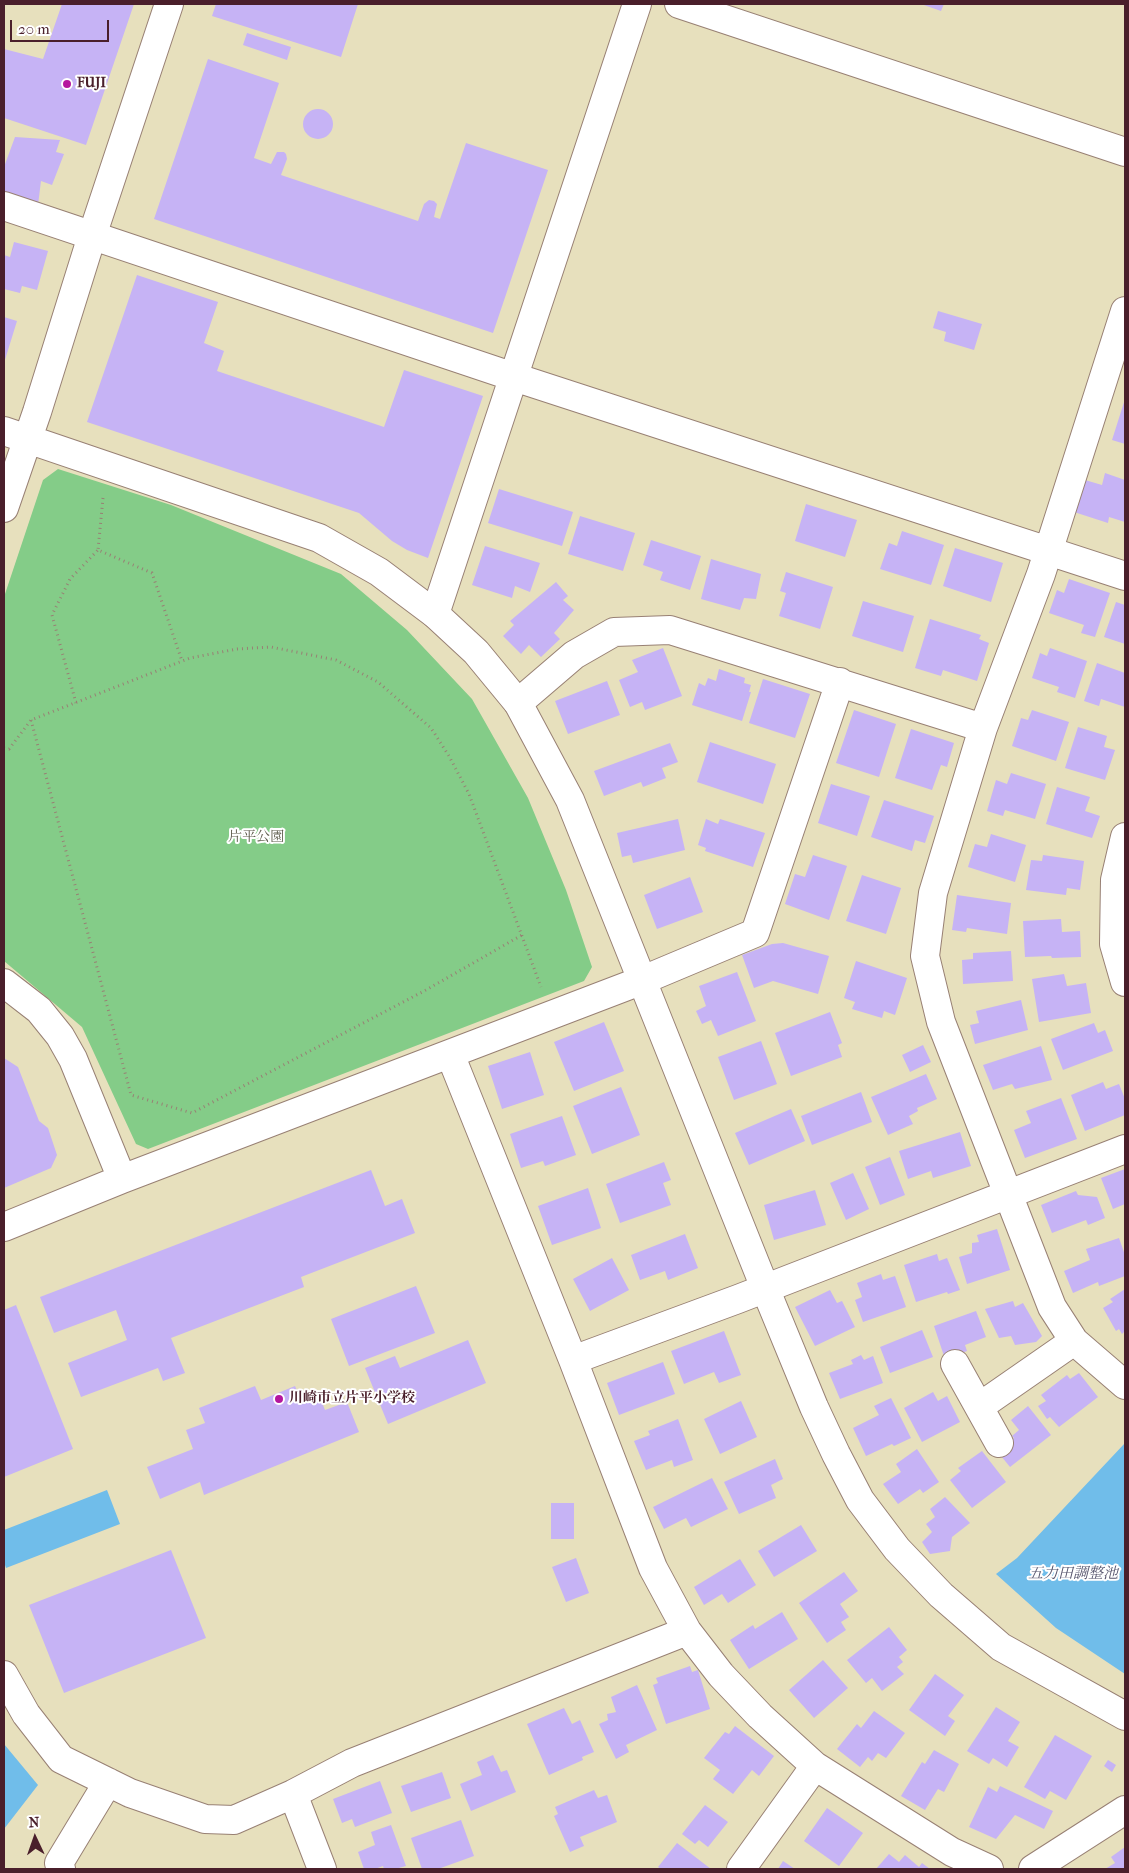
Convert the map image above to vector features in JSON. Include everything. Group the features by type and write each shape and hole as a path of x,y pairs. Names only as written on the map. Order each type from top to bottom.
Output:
{"street":[{"path":"4,508 16,435 92,236 169,4"},
{"path":"435,614 637,4"},
{"path":"679,4 1125,152"},
{"path":"4,206 514,376 1048,549 1125,576"},
{"path":"1125,312 1116,372 1048,549 1041,574 983,728 933,894 925,956 941,1022 1052,1307 1074,1341 1125,1385"},
{"path":"16,435 318,538 379,572 435,614 476,652 518,703 570,800 765,1288 836,1454 860,1500 897,1549 941,1595 1001,1647 1125,1716"},
{"path":"518,703 574,655 614,632 670,630 983,728"},
{"path":"4,1227 122,1179 643,980 755,934 840,682"},
{"path":"1125,837 1115,880 1114,944 1125,982"},
{"path":"4,983 39,1010 60,1036 73,1058 122,1179"},
{"path":"450,1054 573,1360 653,1568 687,1631 721,1675 760,1716 815,1766 952,1852 989,1869"},
{"path":"573,1360 1125,1150"},
{"path":"979,1407 1074,1341"},
{"path":"955,1364 999,1442"},
{"path":"4,1675 26,1714 61,1759 130,1793 205,1818 234,1820 294,1794 352,1763 687,1631"},
{"path":"741,1869 815,1766"},
{"path":"61,1869 59,1863 108,1782"},
{"path":"294,1794 322,1869"},
{"path":"1033,1869 1125,1810"}],"path":[{"path":"76,703 52,615 70,579 98,550 104,493"},
{"path":"98,550 152,572 182,662"},
{"path":"4,748 9,749 31,720 182,662 237,649 271,647 336,660 378,682 431,728 450,756 469,794 552,1015"},
{"path":"31,720 131,1095 192,1113 426,990 522,935"}],"green space":[{"name":"片平公園","path":"58,469 171,505 341,574 407,630 472,699 528,798 566,890 592,967 584,981 148,1149 136,1144 82,1027 4,961 4,597 43,480"}],"water":[{"name":"五力田調整池","path":"1125,1443 1125,1674 1056,1628 996,1574 1017,1558"},
{"path":"107,1490 120,1524 6,1568 4,1562 4,1530"},
{"path":"4,1744 38,1785 4,1829"}],"building":[{"path":"62,4 134,4 86,145 4,118 4,49 43,59"},
{"path":"216,4 358,4 341,57 212,16"},
{"path":"921,4 944,4 941,11"},
{"path":"247,33 291,47 287,60 243,45"},
{"path":"208,59 279,83 254,158 271,164 277,152 284,152 287,159 281,175 418,221 424,204 429,200 437,204 434,217 440,219 466,143 548,170 493,333 154,219"},
{"path":"318,109 324,110 332,118 332,130 324,138 318,139 312,138 304,130 303,124 304,118 312,110"},
{"path":"15,137 60,140 56,152 64,154 52,185 41,181 38,205 4,195 4,167"},
{"path":"14,242 48,251 37,290 22,286 20,293 4,289 4,255 10,257"},
{"path":"137,275 218,302 204,343 224,351 217,371 384,427 404,370 483,396 428,558 407,550 392,541 359,513 87,422"},
{"path":"938,311 982,324 974,350 944,341 946,332 933,328"},
{"path":"4,317 17,321 4,363"},
{"path":"1125,399 1125,444 1112,440"},
{"path":"1105,473 1125,480 1125,522 1109,517 1108,523 1074,512 1085,480 1102,485"},
{"path":"499,489 573,512 562,546 488,523"},
{"path":"806,504 857,520 845,557 795,541"},
{"path":"580,516 635,533 623,571 568,554"},
{"path":"902,531 944,545 931,585 880,569 889,543 897,546"},
{"path":"651,540 701,556 690,590 660,580 663,572 643,565"},
{"path":"485,546 540,563 530,592 515,586 512,598 472,585"},
{"path":"955,548 1003,563 991,602 943,586"},
{"path":"711,559 761,574 756,599 744,598 740,610 701,599"},
{"path":"786,572 833,587 820,629 779,616 786,593 780,591"},
{"path":"1069,579 1110,593 1095,637 1081,633 1084,625 1049,613 1057,590 1064,593"},
{"path":"556,582 568,596 563,600 574,610 554,633 560,639 541,657 529,645 521,654 503,636 514,625 510,621"},
{"path":"863,601 914,616 903,652 852,636"},
{"path":"1116,602 1125,605 1125,644 1104,637"},
{"path":"930,619 981,635 979,639 989,643 977,681 943,670 941,676 915,668"},
{"path":"663,648 682,696 645,710 642,702 630,707 619,680 638,672 632,660"},
{"path":"1050,648 1087,661 1075,698 1057,692 1059,687 1032,678 1040,653 1047,656"},
{"path":"1097,663 1125,673 1125,707 1101,699 1099,706 1084,701"},
{"path":"719,669 745,678 744,683 751,685 749,692 751,692 742,721 692,705 699,683 705,686 708,678 716,681"},
{"path":"763,679 810,694 795,738 749,723"},
{"path":"607,681 620,715 568,734 555,701"},
{"path":"854,710 896,724 879,777 836,763"},
{"path":"1032,710 1069,722 1056,761 1012,746 1021,718 1028,720"},
{"path":"1078,727 1107,736 1104,747 1115,750 1105,780 1065,768"},
{"path":"911,729 954,743 947,767 941,765 932,790 895,778"},
{"path":"710,742 776,764 763,804 697,782"},
{"path":"670,743 678,762 662,768 666,778 643,787 641,782 604,796 594,771"},
{"path":"1011,773 1046,784 1035,819 1005,810 1003,816 987,811 996,780 1007,784"},
{"path":"831,784 870,796 857,836 818,823"},
{"path":"1057,787 1090,797 1085,811 1100,816 1092,838 1046,824"},
{"path":"884,800 934,816 925,843 915,840 912,851 871,837"},
{"path":"678,819 685,850 633,863 631,855 622,857 617,833"},
{"path":"706,819 718,824 720,819 765,833 753,867 705,851 706,848 698,845"},
{"path":"991,834 1026,845 1015,882 968,867 975,844 987,847"},
{"path":"813,855 847,866 829,920 785,904 795,874 805,877"},
{"path":"1043,855 1084,861 1080,890 1067,888 1066,895 1026,890 1031,860 1042,861"},
{"path":"862,875 901,888 886,934 846,921"},
{"path":"690,877 703,912 657,929 644,895"},
{"path":"957,895 1011,903 1007,934 967,928 966,932 952,930"},
{"path":"1061,919 1062,932 1080,931 1081,957 1025,957 1023,921"},
{"path":"783,943 829,956 818,994 773,981 754,988 742,955 772,944"},
{"path":"1011,951 1013,981 963,984 962,960 973,959 973,953"},
{"path":"856,961 907,978 895,1015 884,1011 882,1018 852,1009 855,1002 844,998"},
{"path":"737,972 756,1021 718,1036 711,1020 702,1024 696,1011 706,1006 699,986"},
{"path":"1064,974 1067,986 1086,983 1091,1013 1039,1022 1032,979"},
{"path":"1021,1000 1028,1030 975,1044 970,1025 979,1023 976,1011"},
{"path":"830,1012 842,1043 838,1045 842,1057 791,1076 775,1033"},
{"path":"604,1022 624,1071 574,1091 554,1042"},
{"path":"1094,1023 1098,1033 1105,1030 1113,1051 1063,1070 1051,1039"},
{"path":"761,1041 777,1084 734,1100 718,1057"},
{"path":"923,1045 931,1062 910,1072 902,1055"},
{"path":"1041,1046 1052,1080 1015,1089 1012,1084 993,1090 983,1065"},
{"path":"530,1052 544,1095 502,1109 488,1066"},
{"path":"4,1058 18,1067 39,1121 48,1128 57,1155 51,1168 4,1188"},
{"path":"926,1074 937,1099 917,1108 918,1111 909,1116 913,1124 888,1135 871,1097"},
{"path":"1103,1082 1106,1089 1119,1084 1125,1099 1125,1115 1085,1131 1071,1095"},
{"path":"621,1087 640,1135 592,1154 573,1106"},
{"path":"861,1092 872,1122 812,1145 801,1116"},
{"path":"1061,1098 1077,1139 1025,1158 1014,1130 1031,1123 1026,1111"},
{"path":"791,1109 805,1141 749,1165 735,1133"},
{"path":"562,1116 576,1155 545,1166 543,1161 521,1168 510,1134"},
{"path":"960,1132 971,1166 933,1178 931,1171 908,1179 899,1151"},
{"path":"890,1157 905,1195 880,1205 865,1167"},
{"path":"664,1162 671,1180 663,1183 671,1205 620,1223 606,1184"},
{"path":"1125,1169 1125,1204 1113,1209 1101,1178"},
{"path":"371,1170 385,1206 402,1199 415,1233 301,1277 304,1287 171,1338 185,1373 163,1381 158,1368 81,1397 68,1363 127,1340 116,1310 54,1333 40,1297"},
{"path":"853,1173 869,1209 846,1220 830,1183"},
{"path":"588,1188 601,1228 552,1245 538,1206"},
{"path":"815,1190 826,1225 774,1240 764,1205"},
{"path":"1076,1191 1078,1195 1097,1197 1105,1218 1088,1225 1086,1220 1052,1233 1041,1205"},
{"path":"997,1229 1010,1270 967,1284 959,1257 972,1253 972,1243 979,1242 977,1235"},
{"path":"685,1234 698,1268 668,1280 665,1271 640,1280 631,1255"},
{"path":"1119,1238 1125,1255 1125,1276 1099,1286 1098,1282 1073,1293 1064,1271 1090,1260 1086,1249"},
{"path":"937,1254 939,1261 947,1258 960,1290 916,1302 904,1265"},
{"path":"612,1258 629,1290 590,1311 573,1279"},
{"path":"881,1274 883,1280 895,1276 906,1307 863,1322 855,1300 862,1297 857,1283"},
{"path":"416,1286 435,1333 349,1366 331,1319"},
{"path":"1125,1289 1125,1331 1122,1334 1119,1329 1116,1331 1103,1308 1113,1302 1110,1299"},
{"path":"830,1290 837,1303 842,1301 855,1327 815,1346 795,1307"},
{"path":"1013,1301 1015,1307 1023,1303 1042,1336 1036,1342 1015,1345 1011,1336 999,1338 985,1309"},
{"path":"16,1305 73,1449 4,1477 4,1310"},
{"path":"976,1311 986,1337 965,1345 967,1351 945,1359 934,1326"},
{"path":"922,1330 933,1357 890,1373 880,1347"},
{"path":"724,1331 741,1375 719,1383 714,1372 684,1384 671,1351"},
{"path":"468,1340 486,1383 388,1424 365,1368 395,1356 400,1368"},
{"path":"861,1355 864,1360 873,1356 883,1383 840,1399 829,1373 853,1364 851,1360"},
{"path":"663,1362 675,1394 619,1415 607,1383"},
{"path":"1079,1373 1098,1397 1059,1427 1050,1417 1047,1419 1038,1406 1046,1401 1041,1395 1067,1375 1070,1379"},
{"path":"255,1386 261,1400 295,1386 302,1402 319,1395 325,1410 347,1402 359,1432 204,1495 200,1482 160,1499 147,1467 193,1449 186,1430 205,1423 199,1408"},
{"path":"933,1392 938,1401 947,1396 960,1422 922,1442 904,1408"},
{"path":"891,1398 911,1438 866,1456 853,1428 879,1415 874,1406"},
{"path":"741,1401 757,1437 720,1454 704,1419"},
{"path":"1028,1406 1051,1435 1010,1467 997,1451 1014,1438 1012,1436 1019,1430 1011,1420"},
{"path":"678,1419 693,1460 674,1467 672,1460 646,1470 634,1441 650,1435 648,1431"},
{"path":"917,1449 939,1482 923,1493 920,1489 898,1504 883,1484 901,1472 896,1464"},
{"path":"982,1451 1006,1482 972,1508 950,1480 961,1471 958,1468"},
{"path":"775,1459 783,1479 771,1485 776,1498 739,1514 724,1482"},
{"path":"712,1478 728,1509 691,1527 686,1518 664,1529 653,1507"},
{"path":"945,1497 970,1523 952,1537 950,1551 930,1554 922,1542 932,1532 926,1524 935,1517 930,1509"},
{"path":"551,1503 574,1503 574,1539 551,1539"},
{"path":"801,1525 817,1551 774,1577 758,1551"},
{"path":"171,1550 206,1638 64,1693 29,1605"},
{"path":"576,1558 589,1593 566,1602 552,1567"},
{"path":"740,1559 756,1585 728,1603 722,1594 704,1605 694,1587"},
{"path":"844,1572 858,1591 840,1604 849,1617 841,1622 846,1630 827,1643 799,1603"},
{"path":"782,1612 798,1639 749,1669 730,1640 753,1625 755,1629"},
{"path":"889,1627 907,1650 899,1657 903,1662 897,1667 904,1674 882,1691 872,1678 866,1683 847,1660"},
{"path":"823,1660 848,1688 814,1718 789,1690"},
{"path":"690,1666 692,1672 698,1670 710,1709 666,1724 653,1685 658,1683 656,1678"},
{"path":"935,1674 964,1695 948,1716 955,1721 945,1736 909,1710"},
{"path":"637,1685 657,1730 626,1745 629,1752 616,1759 599,1724 608,1720 607,1714 616,1712 611,1697"},
{"path":"996,1707 1020,1722 1008,1741 1019,1747 1007,1767 993,1758 989,1764 967,1751"},
{"path":"564,1708 572,1724 580,1720 594,1752 582,1757 583,1760 549,1775 527,1724"},
{"path":"874,1711 905,1733 886,1758 878,1753 872,1761 868,1757 860,1767 837,1749 857,1724 861,1728"},
{"path":"735,1726 774,1756 759,1776 752,1770 733,1794 713,1779 720,1770 704,1758 725,1732 729,1734"},
{"path":"1055,1735 1092,1756 1066,1800 1050,1791 1045,1799 1024,1787"},
{"path":"934,1750 959,1764 944,1792 938,1789 925,1810 901,1796 922,1762 925,1764"},
{"path":"493,1755 501,1772 507,1770 516,1792 471,1811 460,1784 482,1775 477,1762"},
{"path":"1108,1760 1116,1765 1112,1772 1104,1766"},
{"path":"442,1772 451,1798 411,1812 401,1786"},
{"path":"380,1781 392,1813 355,1827 352,1819 342,1823 333,1799"},
{"path":"1000,1786 1053,1811 1044,1829 1015,1815 996,1839 969,1827 988,1787 997,1792"},
{"path":"594,1790 598,1798 607,1795 617,1822 580,1837 584,1846 570,1852 554,1816 558,1814 555,1807"},
{"path":"705,1805 728,1822 708,1847 699,1840 695,1844 682,1834"},
{"path":"827,1808 863,1833 839,1866 804,1841"},
{"path":"461,1820 474,1856 438,1869 422,1869 411,1838"},
{"path":"391,1825 406,1866 395,1869 384,1869 383,1866 375,1869 364,1869 358,1852 375,1845 371,1832"},
{"path":"677,1843 711,1869 661,1869 658,1867"},
{"path":"1125,1847 1125,1869 1105,1869 1115,1863 1111,1857"},
{"path":"889,1854 899,1862 905,1855 919,1867 922,1863 930,1869 876,1869"},
{"path":"783,1861 795,1869 778,1869"}],"place":[{"name":"FUJI","path":"67,84"},
{"name":"川崎市立片平小学校","path":"279,1399"}]}
